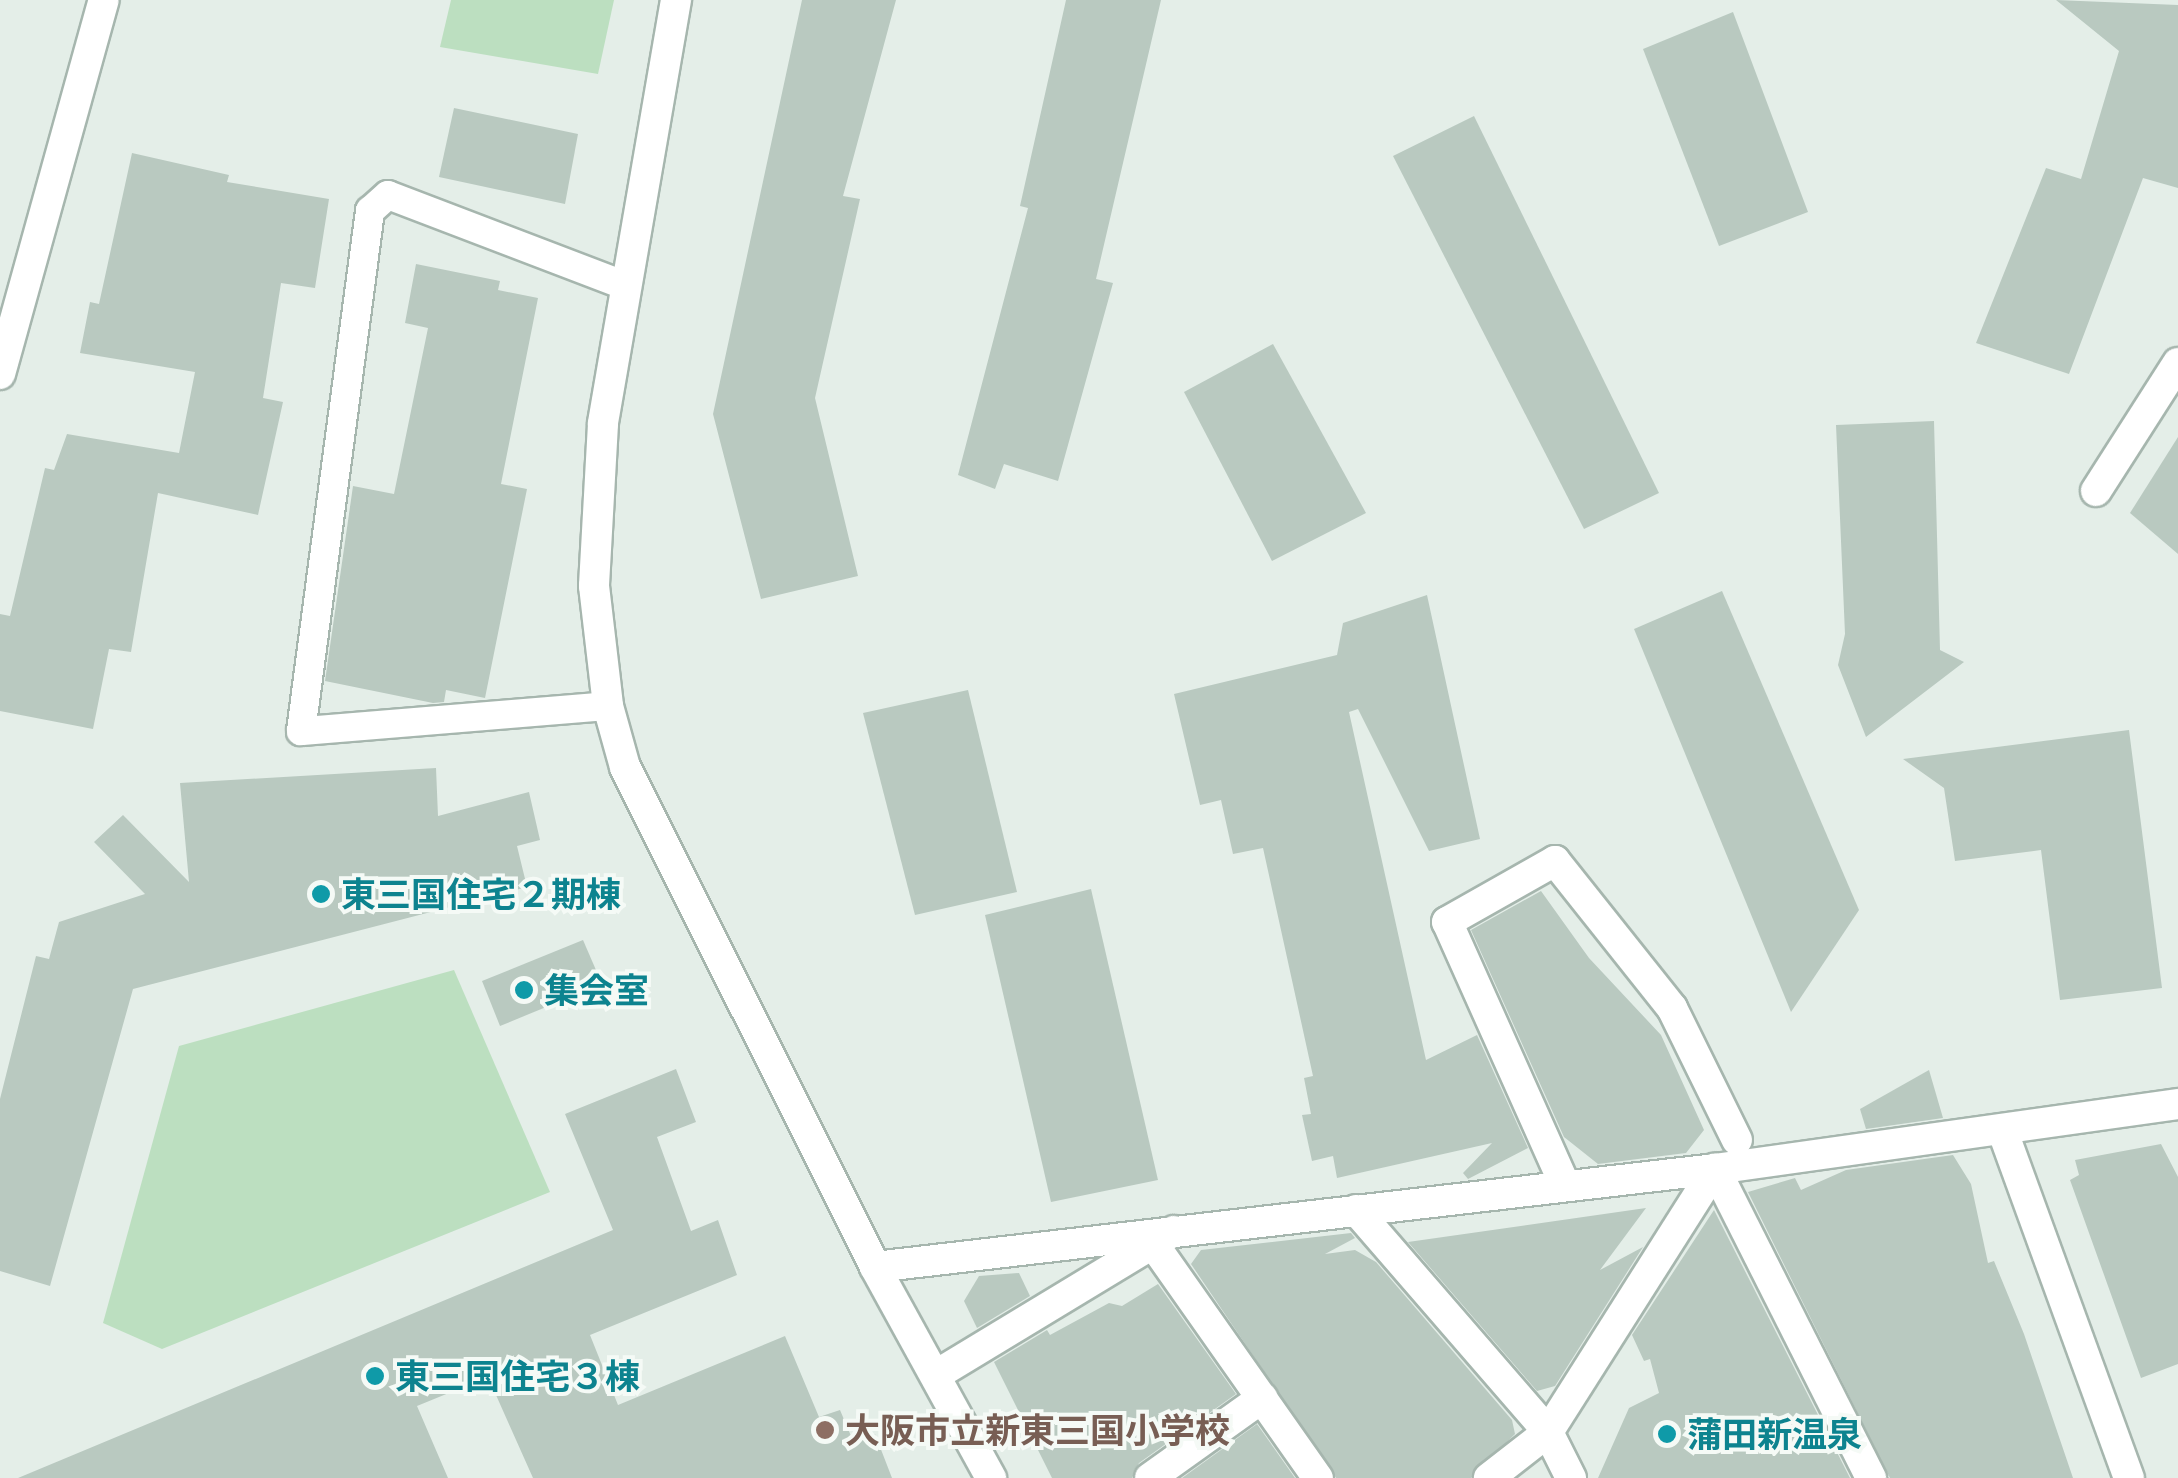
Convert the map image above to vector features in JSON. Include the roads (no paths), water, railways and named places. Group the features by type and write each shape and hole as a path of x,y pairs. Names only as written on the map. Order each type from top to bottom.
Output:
{"street":[{"path":"0,374 104,0"},
{"path":"676,0 603,424 594,586 608,706 625,767 875,1267 991,1478"},
{"path":"2096,491 2178,363"},
{"path":"1564,1183 1448,922 1555,861 1672,1008 1737,1140"},
{"path":"875,1267 1180,1227 1715,1169 2003,1132 2178,1104"},
{"path":"2003,1132 2128,1478"},
{"path":"1489,1478 1548,1432 1715,1169"},
{"path":"1715,1169 1871,1478"},
{"path":"1356,1210 1548,1432 1571,1478"},
{"path":"936,1375 1180,1227"},
{"path":"1154,1245 1318,1478"},
{"path":"1150,1478 1262,1398"}],"lane":[{"path":"608,706 301,731 370,212 388,195 624,285"}],"place":[{"name":"東三国住宅２期棟","path":"321,894"},
{"name":"集会室","path":"524,990"},
{"name":"東三国住宅３棟","path":"375,1376"},
{"name":"大阪市立新東三国小学校","path":"825,1430"},
{"name":"蒲田新温泉","path":"1667,1434"}]}
